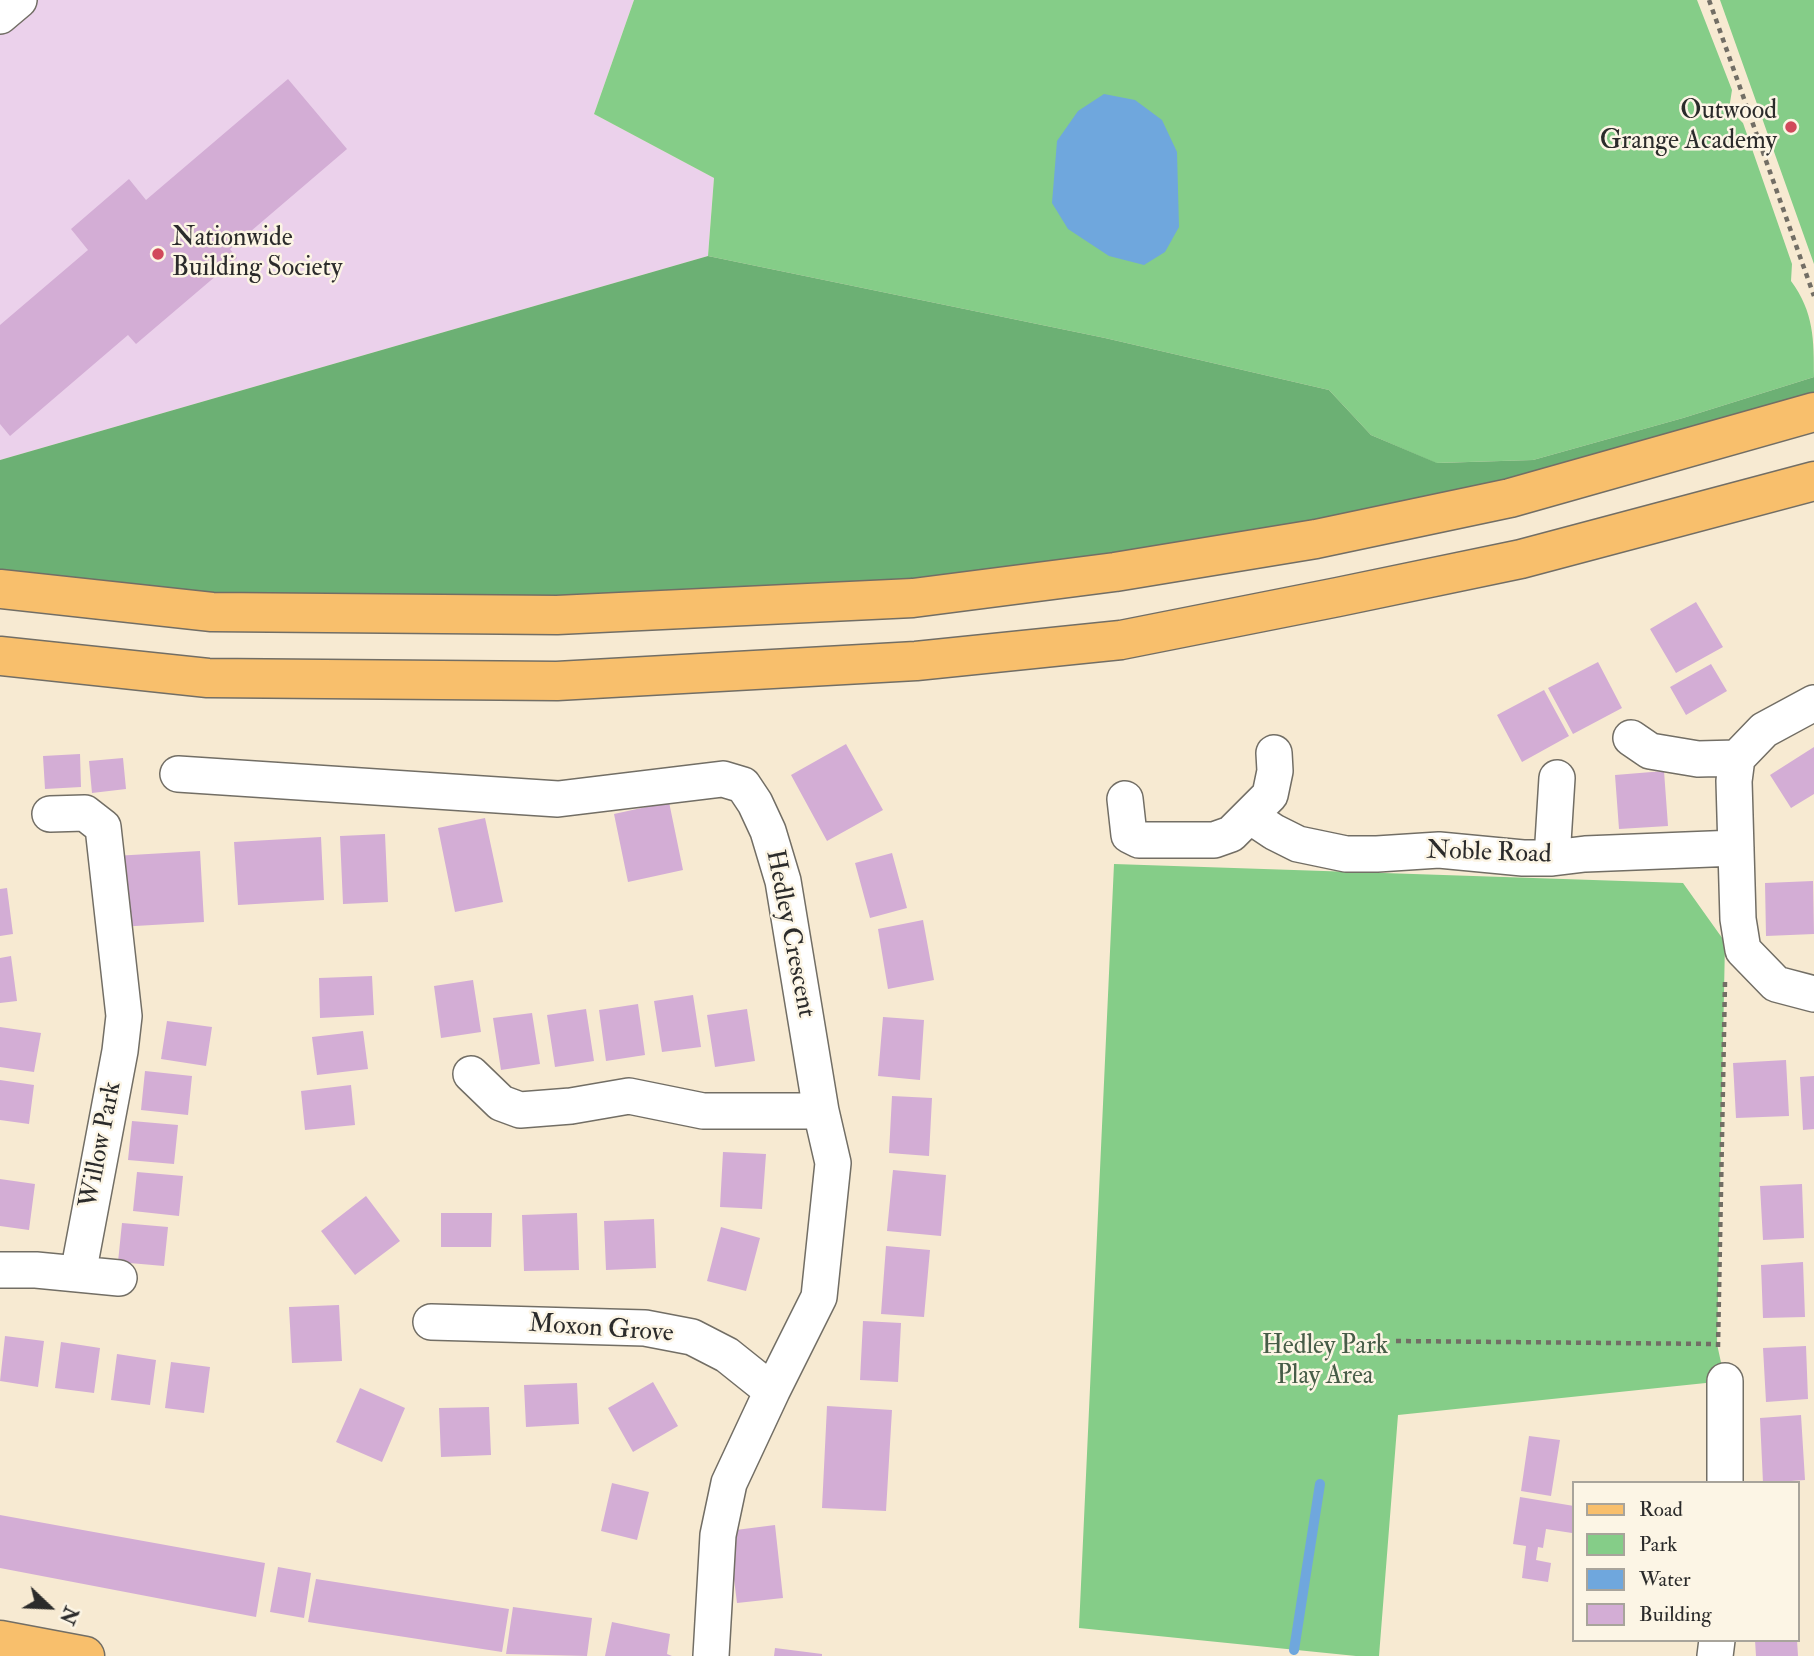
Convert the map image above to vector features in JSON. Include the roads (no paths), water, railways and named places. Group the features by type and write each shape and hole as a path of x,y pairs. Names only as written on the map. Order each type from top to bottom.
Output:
{"main road":[{"path":"0,589 212,612 557,615 913,598 1115,572 1329,537 1510,498 1814,412"},
{"path":"0,656 208,678 557,681 916,662 1121,640 1351,595 1521,559 1814,481"},
{"path":"0,1640 85,1656"}],"street":[{"path":"0,16 19,0"},
{"path":"1814,703 1764,730 1737,758 1734,782 1738,919 1742,950 1776,984 1814,994"},
{"path":"1631,738 1650,751 1698,759 1737,758"},
{"path":"1125,799 1129,835 1139,840 1214,840 1231,834 1270,795 1275,771 1274,753"},
{"name":"Hedley Crescent","path":"178,774 558,799 723,779 743,785 768,831 783,881 821,1111 833,1163 819,1297 772,1391"},
{"path":"1552,858 1557,778"},
{"name":"Willow Park","path":"50,814 85,813 103,827 124,1016 120,1051 78,1274"},
{"name":"Noble Road","path":"1250,816 1298,844 1346,854 1439,849 1523,858 1552,858 1586,853 1736,848"},
{"path":"471,1074 501,1103 520,1110 571,1106 629,1096 703,1111 821,1111"},
{"path":"0,1270 36,1270 119,1278"},
{"name":"Moxon Grove","path":"431,1322 645,1328 692,1337 727,1355 772,1391"},
{"path":"1725,1381 1725,1481"},
{"path":"711,1656 718,1535 729,1483 772,1391"}],"water":[{"path":"1104,94 1135,100 1162,120 1177,152 1179,227 1165,252 1144,265 1109,256 1068,229 1052,203 1057,141 1078,111"}],"waterway":[{"path":"1294,1650 1320,1484"}],"place":[{"name":"Outwood Grange Academy","path":"1791,127"},
{"name":"Nationwide Building Society","path":"158,254"}],"park label":[{"name":"Hedley Park Play Area","path":"1325,1362"}]}
